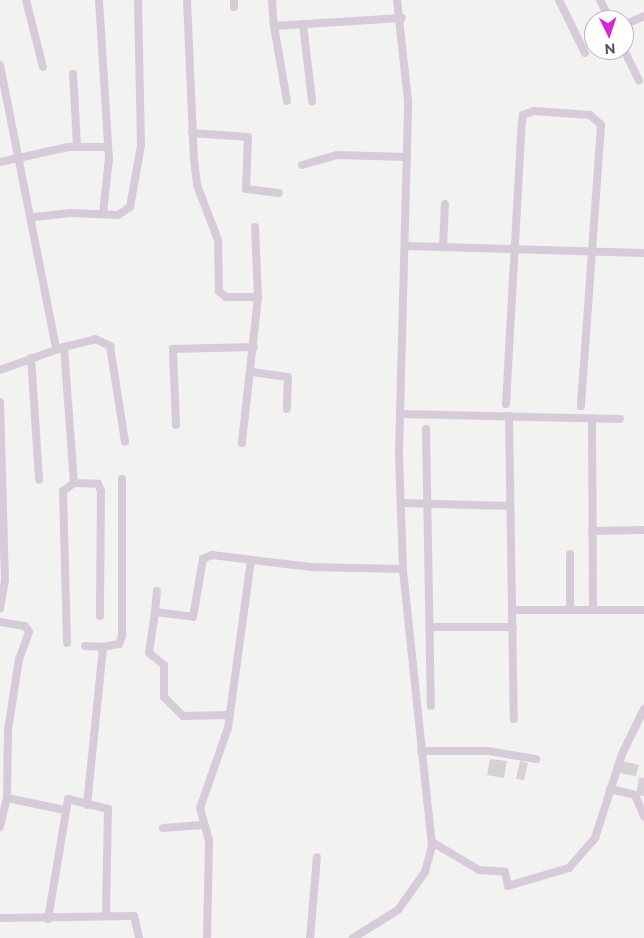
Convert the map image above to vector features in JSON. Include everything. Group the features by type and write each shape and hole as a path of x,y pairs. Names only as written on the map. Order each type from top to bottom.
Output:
{"street":[{"path":"26,0 43,66"},
{"path":"99,0 108,148 102,214"},
{"path":"33,218 127,212 140,159 138,0"},
{"path":"187,0 192,133 197,185 218,240 219,291 226,297 258,297"},
{"path":"272,0 274,26 288,101"},
{"path":"353,938 365,936 398,910 414,890 430,861 432,842 403,569 400,414 407,157 402,18 397,0"},
{"path":"559,0 584,51"},
{"path":"274,26 402,18"},
{"path":"303,24 312,100"},
{"path":"629,60 638,81"},
{"path":"0,65 22,159 56,349"},
{"path":"73,74 77,146"},
{"path":"506,404 522,122 523,116 534,111 590,115 602,125 581,406"},
{"path":"192,133 248,137 246,189 279,192"},
{"path":"0,162 22,159 77,146 108,148"},
{"path":"302,165 337,155 407,157"},
{"path":"443,246 445,204"},
{"path":"242,443 252,372 258,297 255,227"},
{"path":"406,246 515,247 644,253"},
{"path":"0,370 56,349 95,339 110,346 125,442"},
{"path":"176,425 173,349 254,346"},
{"path":"64,347 74,483"},
{"path":"31,358 39,480"},
{"path":"252,372 288,377 287,409"},
{"path":"0,402 5,580 0,610"},
{"path":"400,414 620,419"},
{"path":"509,416 514,719"},
{"path":"592,418 593,610"},
{"path":"426,429 431,706"},
{"path":"85,646 103,647 119,644 122,636 122,479"},
{"path":"67,643 63,491 74,483 98,484 101,491 100,616"},
{"path":"401,502 510,506"},
{"path":"592,531 644,530"},
{"path":"570,554 570,610"},
{"path":"155,612 192,619 200,563 206,557 312,567 403,569"},
{"path":"207,938 209,841 203,825 200,808 230,715 251,560"},
{"path":"157,591 149,653 164,665 166,700 189,718 230,715"},
{"path":"512,610 644,610"},
{"path":"0,622 24,626 29,632 19,660 8,730 6,798 0,827"},
{"path":"430,626 513,627"},
{"path":"87,805 103,647"},
{"path":"432,842 479,870 505,872 508,886 551,876 569,868 591,846 610,789 641,722 644,709"},
{"path":"421,752 488,751 536,759"},
{"path":"610,789 635,794 644,816"},
{"path":"6,798 65,810"},
{"path":"48,919 68,799 108,809 106,916"},
{"path":"163,828 203,825"},
{"path":"310,938 318,858"},
{"path":"0,918 136,917 140,938"}],"building":[{"path":"490,759 507,761 504,778 487,775"},
{"path":"520,761 528,763 524,780 516,779"},
{"path":"622,761 639,765 636,776 619,773"},
{"path":"639,777 644,778 644,796 636,795"}]}
